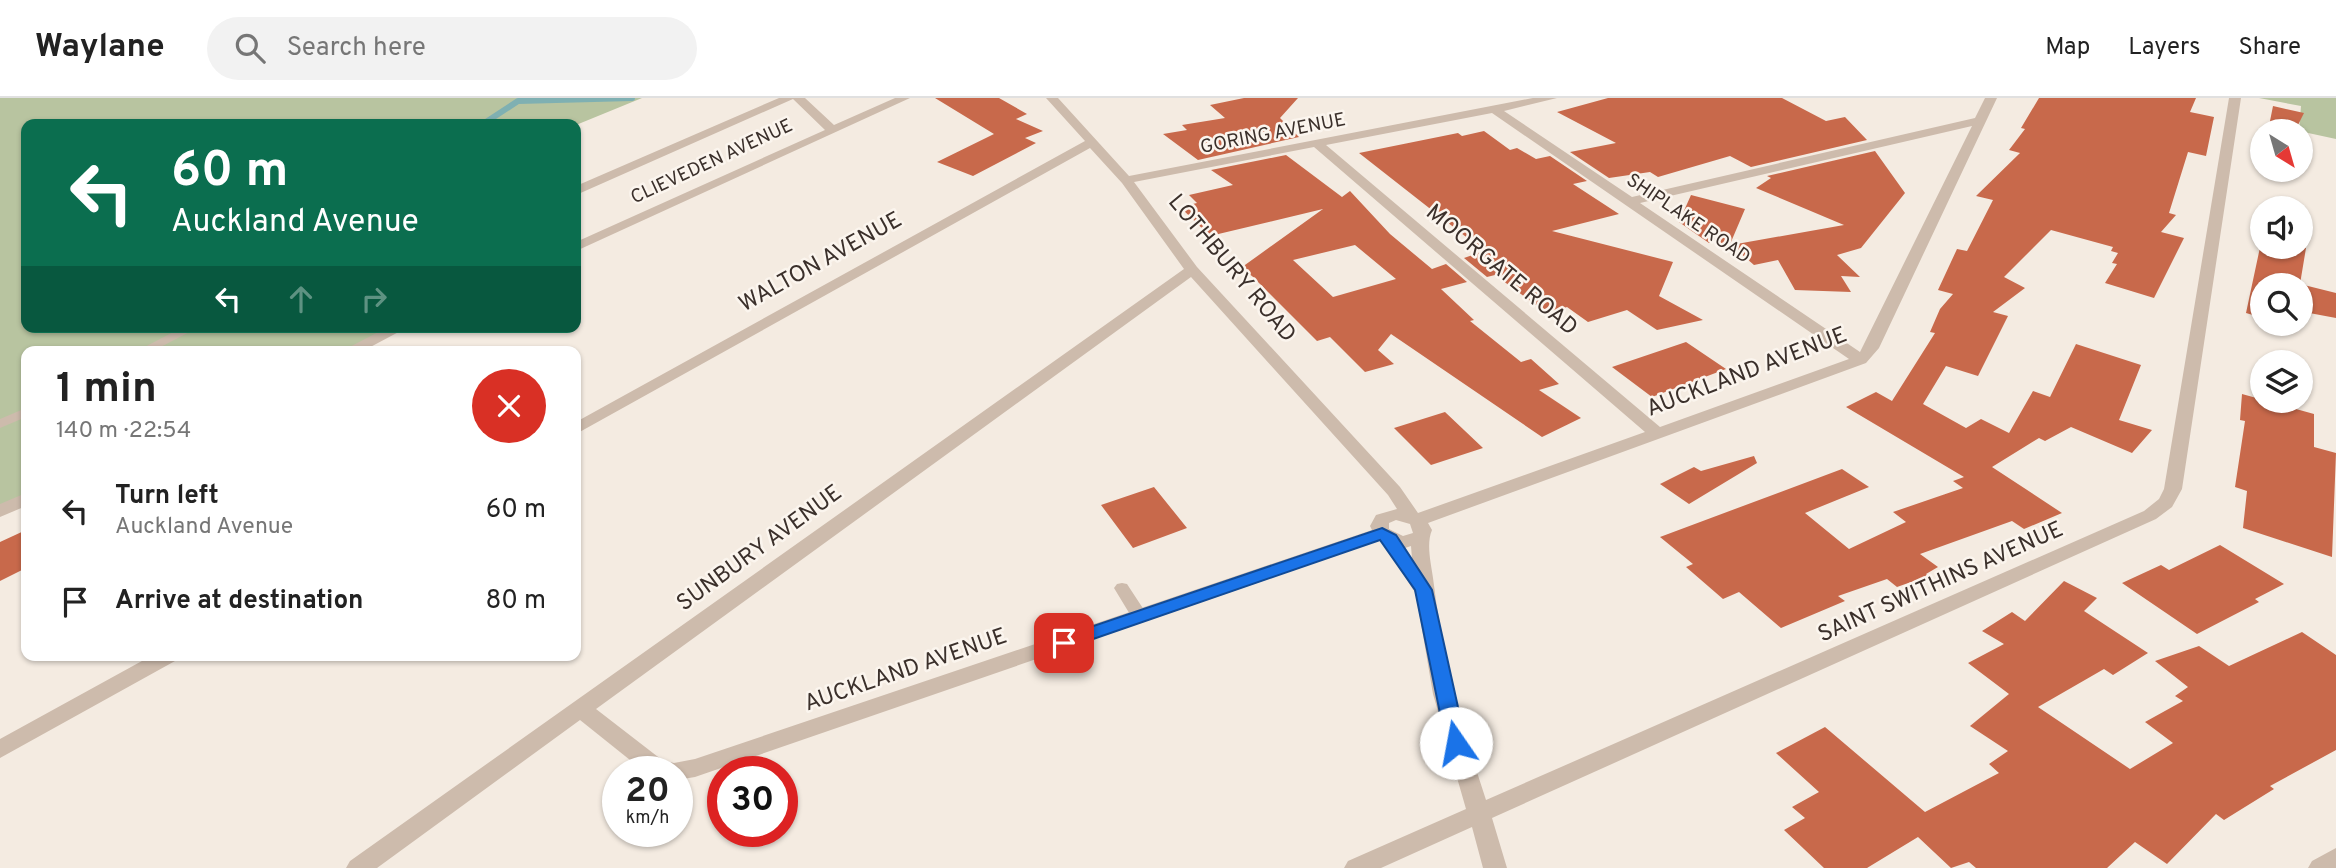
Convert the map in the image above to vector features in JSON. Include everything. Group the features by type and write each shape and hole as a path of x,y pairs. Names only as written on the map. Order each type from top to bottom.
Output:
{"street":[{"path":"581,189 788,98"},
{"path":"798,98 832,130"},
{"name":"CLIEVEDEN AVENUE","path":"581,245 904,98"},
{"name":"LOTHBURY ROAD","path":"1052,98 1126,180 1192,270 1403,501 1411,522"},
{"name":"GORING AVENUE","path":"1126,180 1551,98"},
{"name":"AUCKLAND AVENUE","path":"580,708 655,767 674,772 695,768 1386,536 1406,543 1411,522 1861,360 1871,348 1991,98"},
{"name":"SAINT SWITHINS AVENUE","path":"1356,868 1962,600 2150,515 2166,503 2173,489 2235,98"},
{"name":"SHIPLAKE ROAD","path":"1494,109 1861,360"},
{"path":"1628,202 1979,121"},
{"name":"WALTON AVENUE","path":"581,426 1092,142"},
{"name":"MOORGATE ROAD","path":"1316,143 1657,433"},
{"name":"SUNBURY AVENUE","path":"358,868 1192,270"},
{"path":"361,346 388,333"},
{"path":"0,511 21,501"},
{"path":"1423,590 1379,526 1382,519 1411,522 1456,743 1481,812 1495,868"},
{"path":"0,749 159,661"},
{"path":"2320,868 2336,858"}],"lane":[{"path":"153,346 180,333"},
{"path":"0,424 21,414"},
{"path":"1122,588 1140,617"}],"green space":[{"path":"0,98 642,98 581,123 581,119 21,119 21,333 389,333 361,346 21,346 21,501 0,511"},
{"path":"2259,98 2336,98 2336,139 2314,134 2314,119 2300,119 2301,106"}],"building":[{"path":"935,98 999,98 1027,114 1016,119 1043,131 1025,138 1036,143 973,176 937,162 994,134"},
{"path":"1244,98 1298,98 1280,118 1299,137 1198,160 1163,134 1187,130 1182,125 1225,118 1210,105"},
{"path":"1608,98 1782,98 1826,121 1845,117 1867,140 1751,167 1730,156 1658,177 1650,172 1609,178 1570,152 1616,143 1557,112"},
{"path":"2039,98 2196,98 2190,112 2214,117 2206,156 2188,152 2169,213 2176,215 2161,232 2184,238 2154,298 2105,283 2117,264 2112,263 2118,253 2111,251 2113,247 2051,230 2004,277 2025,288 1993,312 2008,316 1978,376 1946,366 1923,404 1966,428 1981,419 2009,433 2033,391 2050,397 2076,344 2141,365 2119,420 2152,430 2132,453 2071,427 2045,441 2039,438 1992,467 2062,513 2024,529 2012,521 1920,554 1938,567 1926,574 1928,576 1897,587 1887,579 1838,596 1845,601 1781,628 1739,592 1723,599 1686,567 1693,564 1660,537 1842,469 1869,487 1805,513 1849,549 1906,522 1893,512 1963,488 1953,481 1964,477 1846,407 1876,392 1892,401 1935,333 1930,332 1940,309 1953,294 1938,290 1957,249 1967,251 1993,200 1976,196 2020,153 2009,150 2025,129 2021,128"},
{"path":"2273,106 2304,113 2301,119 2270,119"},
{"path":"1484,131 1510,150 1517,148 1536,159 1550,156 1587,181 1573,184 1619,214 1552,231 1673,262 1659,296 1703,320 1657,330 1627,310 1588,322 1567,307 1548,314 1495,275 1487,277 1464,258 1484,251 1359,153 1458,133 1462,136"},
{"path":"1875,151 1905,193 1861,248 1837,255 1860,277 1841,276 1851,292 1795,290 1778,260 1754,265 1731,245 1844,225 1756,188 1771,178 1767,176"},
{"path":"1286,155 1342,197 1350,191 1390,234 1432,269 1446,264 1467,282 1441,289 1474,320 1470,321 1521,362 1531,359 1559,384 1539,390 1581,418 1542,437 1391,334 1378,350 1394,364 1365,372 1330,337 1317,341 1252,276 1244,271 1231,275 1323,209 1210,236 1180,207 1197,203 1189,195 1233,185 1211,170","holes":["1355,245 1396,279 1333,297 1293,260"]},
{"path":"1691,195 1745,209 1728,249 1718,241 1709,243 1679,222"},
{"path":"2258,259 2304,259 2302,273 2255,273"},
{"path":"2313,287 2336,293 2336,318 2313,314"},
{"path":"2250,294 2250,314 2246,313"},
{"path":"1686,342 1726,369 1652,397 1612,367"},
{"path":"2242,394 2250,396 2250,413 2314,414 2314,447 2336,453 2332,557 2243,528 2247,491 2235,487 2245,421 2240,420"},
{"path":"1445,412 1483,448 1431,465 1394,428"},
{"path":"1754,456 1757,463 1689,504 1660,484 1694,467 1701,471"},
{"path":"1154,487 1187,528 1133,548 1101,505"},
{"path":"21,532 21,570 0,581 0,542"},
{"path":"2220,545 2284,584 2255,599 2259,602 2197,634 2122,583 2161,565 2169,570"},
{"path":"2064,581 2097,598 2084,611 2148,653 2113,675 2104,669 2038,707 2130,769 2173,743 2145,722 2183,701 2175,696 2188,687 2155,661 2199,646 2229,666 2302,632 2336,655 2336,750 2270,786 2274,789 2224,820 2216,814 2167,864 2135,842 2107,868 1976,868 1969,862 1951,868 1918,837 1867,868 1824,868 1784,830 1805,818 1792,807 1819,792 1776,753 1825,727 1925,812 1999,773 1989,764 2008,751 1970,726 2009,694 1968,663 2004,644 1982,631 2012,612 2025,621"}],"waterway":[{"path":"491,119 518,101 632,98"}],"route":[{"path":"1064,643 1382,533 1390,539 1423,590 1456,743"}]}
